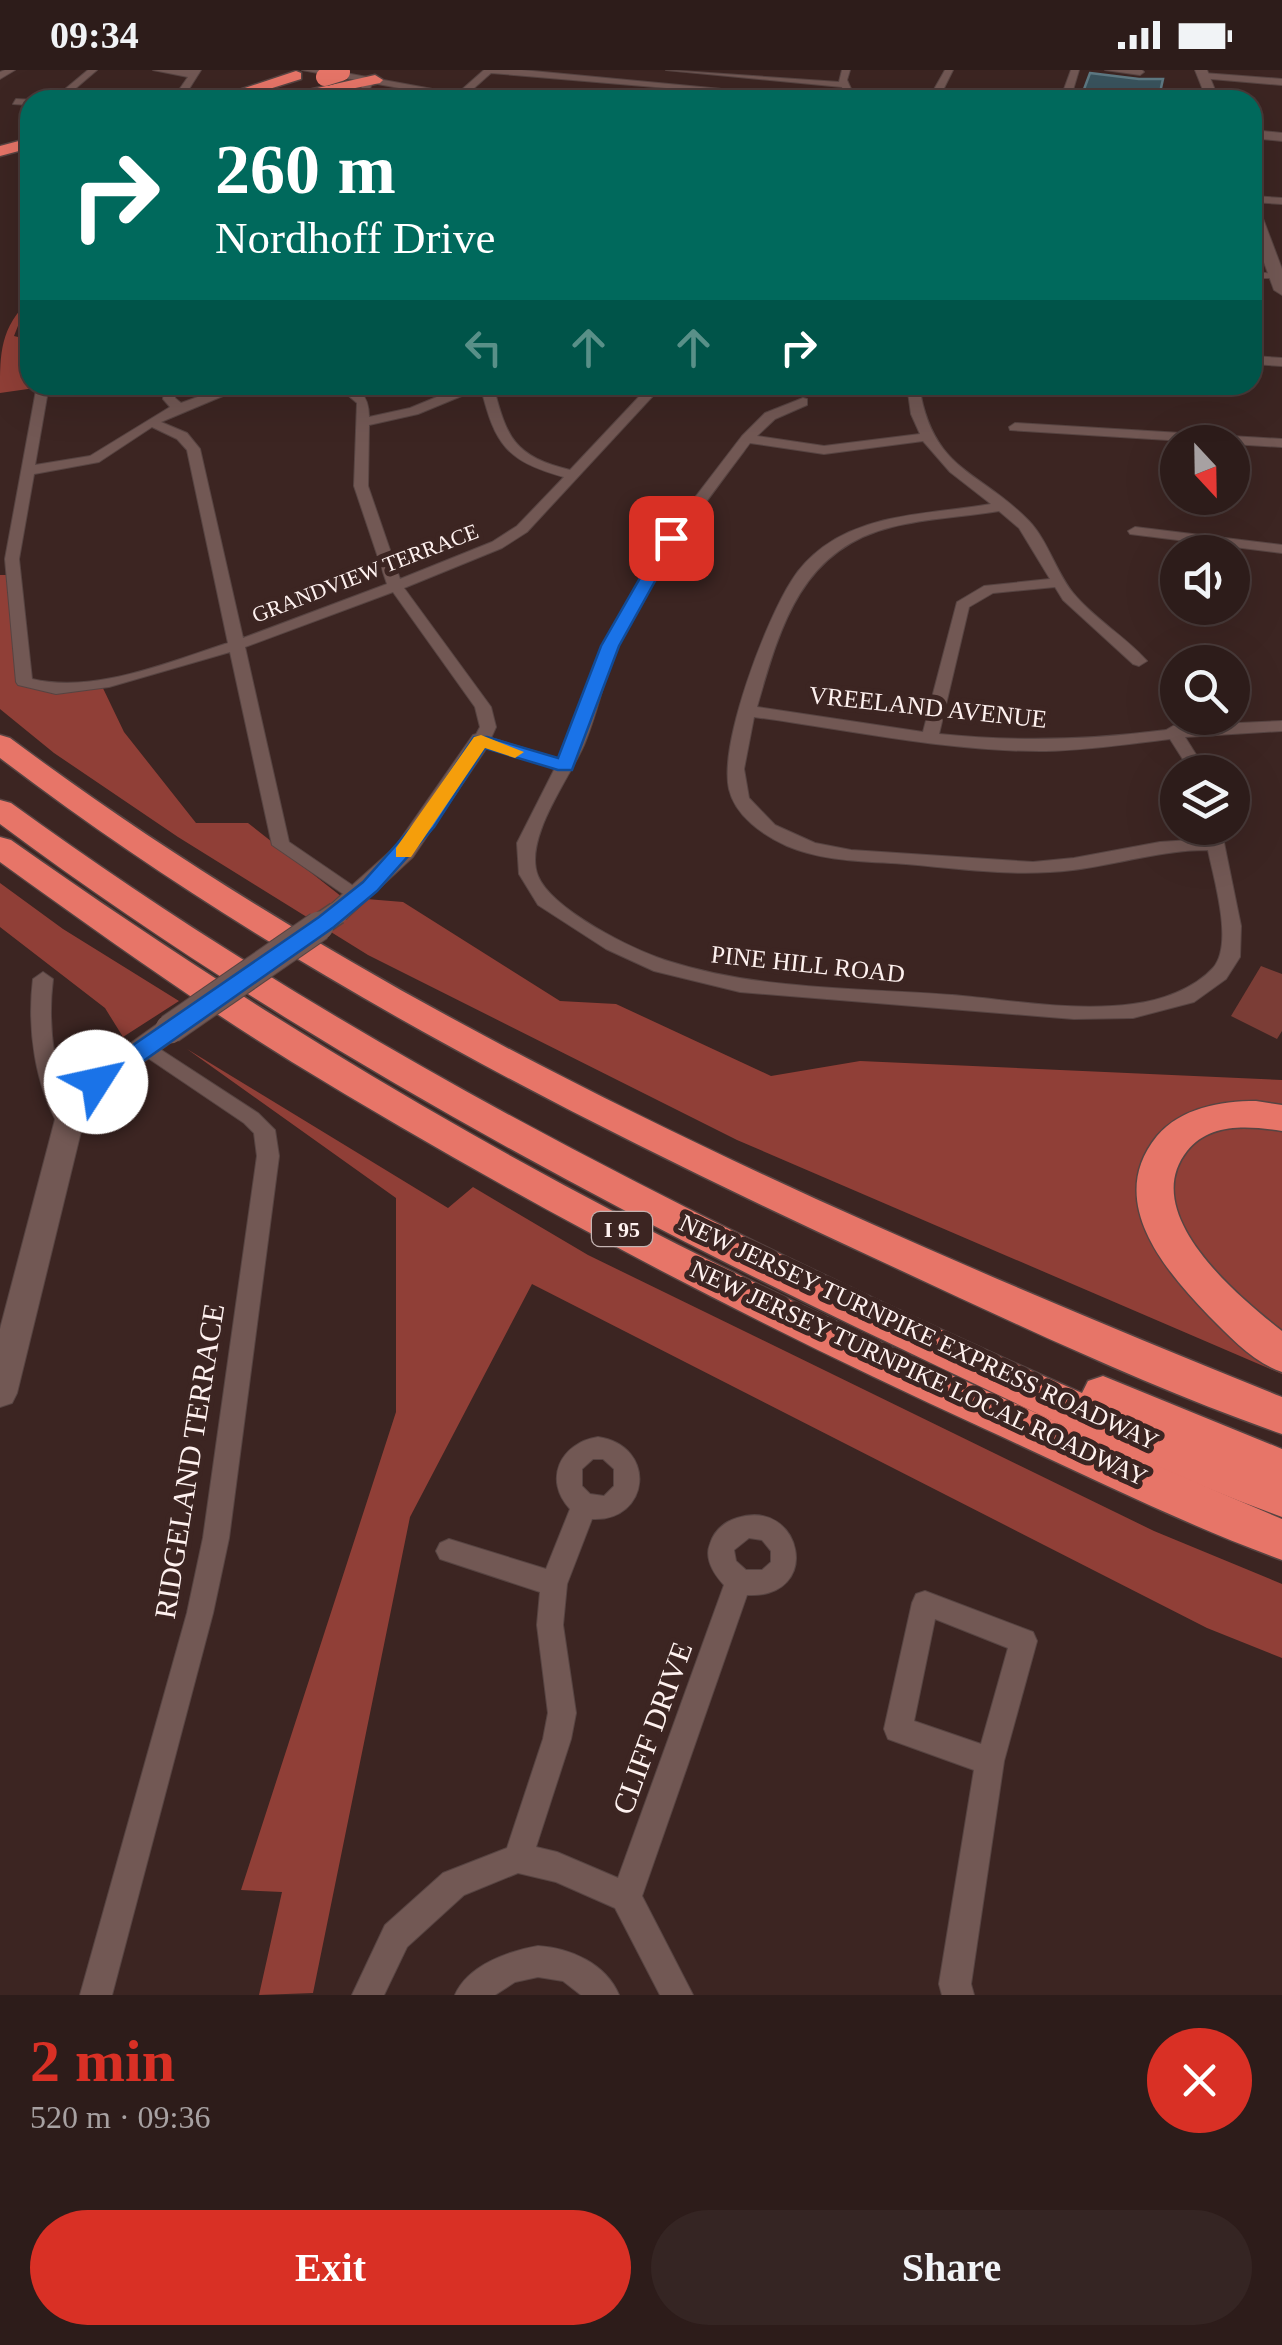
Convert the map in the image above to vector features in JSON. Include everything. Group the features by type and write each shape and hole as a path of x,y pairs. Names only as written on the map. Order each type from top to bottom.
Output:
{"highway":[{"path":"259,90 334,72"},
{"path":"268,90 334,72"},
{"path":"279,90 334,72"},
{"path":"323,90 374,80"},
{"path":"0,151 20,132"},
{"path":"0,744 225,904 442,1030 655,1138 886,1246 1282,1416"},
{"name":"NEW JERSEY TURNPIKE EXPRESS ROADWAY","path":"0,785 105,861 240,950 549,1128 920,1311 1282,1470"},
{"name":"NEW JERSEY TURNPIKE EXPRESS ROADWAY","path":"0,810 136,906 260,986 527,1141 879,1318 1282,1497"},
{"name":"NEW JERSEY TURNPIKE LOCAL ROADWAY","path":"0,848 254,1020 541,1186 842,1340 1014,1422 1282,1540"},
{"path":"1282,1118 1224,1116 1192,1126 1168,1146 1155,1174 1154,1189 1168,1236 1193,1273 1282,1356"}],"street":[{"path":"0,76 10,70"},
{"path":"70,90 93,70"},
{"path":"156,70 195,72"},
{"path":"365,90 367,84 394,70"},
{"path":"461,90 490,70 583,74 731,90"},
{"path":"673,70 747,73 844,85"},
{"path":"846,70 846,90"},
{"path":"1109,70 1140,72"},
{"path":"334,72 423,90"},
{"path":"1202,73 1282,82"},
{"path":"1266,244 1280,283"},
{"path":"41,395 26,471 94,459 178,407 213,395"},
{"path":"170,395 178,407"},
{"path":"0,1393 74,1106 90,1088 146,1046 348,905 417,835 488,727 486,711 396,585 362,486 363,422 357,395"},
{"path":"363,422 414,411 452,395"},
{"path":"489,395 496,428 510,449 528,462 573,475"},
{"name":"GRANDVIEW TERRACE","path":"26,471 12,559 23,677 30,687 47,691 235,648 510,538 648,395"},
{"path":"916,395 926,437 955,469 1005,506 1034,537 1058,582 1080,611 1139,661"},
{"name":"PINE HILL ROAD","path":"804,402 770,416 747,439 671,538 610,646 565,766 526,844 528,874 545,901 613,945 661,966 740,986 1109,1014 1163,1006 1205,986 1220,974 1230,957 1232,926 1216,845"},
{"path":"151,422 182,436 193,449 280,845 348,905"},
{"path":"1015,427 1282,443"},
{"path":"747,439 824,450 926,437"},
{"path":"1005,506 962,515 894,519 853,535 821,556 799,581 761,665 736,774 742,801 778,834 816,850 1039,867 1099,860 1160,845"},
{"path":"1135,532 1282,549"},
{"path":"931,735 962,606 980,593 1004,586 1058,582"},
{"name":"VREELAND AVENUE","path":"748,711 1042,746 1100,743 1160,733"},
{"name":"VREELAND AVENUE","path":"1250,727 1282,726"},
{"path":"481,740 565,766"},
{"path":"43,979 41,1001 53,1096 67,1123"},
{"name":"RIDGELAND TERRACE","path":"96,1995 200,1613 216,1538 268,1156 264,1130 251,1118 146,1046"},
{"path":"518,1858 562,1713 550,1624 554,1584 585,1504"},
{"path":"449,1551 554,1584"},
{"name":"CLIFF DRIVE","path":"626,1897 740,1581"},
{"path":"958,1995 956,1984 990,1761 1023,1641 924,1602 898,1728 990,1761"},
{"path":"368,1995 396,1936 454,1884 518,1858 557,1866 626,1897 676,1995"},
{"path":"472,1995 494,1974 531,1961 562,1963 585,1973 603,1995"}],"shaded area":[{"path":"20,310 14,336 20,338 20,390 0,393 4,342"},
{"path":"0,575 14,575 30,687 47,691 100,682 124,732 196,823 248,823 342,897 403,902 560,1001 616,1004 771,1076 860,1061 1282,1080 1282,1374 737,1140 368,955 178,837 54,753 0,709"},
{"path":"0,883 63,929 179,1001 123,1037 105,1008 0,927"},
{"path":"1261,966 1282,974 1282,1031 1277,1039 1231,1016"},
{"path":"187,1049 448,1208 473,1187 588,1255 1154,1531 1282,1584 1282,1658 1207,1628 532,1284 410,1517 313,1993 259,1995 282,1892 241,1890 396,1412 396,1198"}],"building":[{"path":"1090,73 1163,79 1161,90 1084,90"}],"slow traffic":[{"path":"403,852 438,807 481,740 515,752"}],"route":[{"path":"96,1082 326,922 370,886 427,822 481,740 565,766 610,646 671,538"}]}
